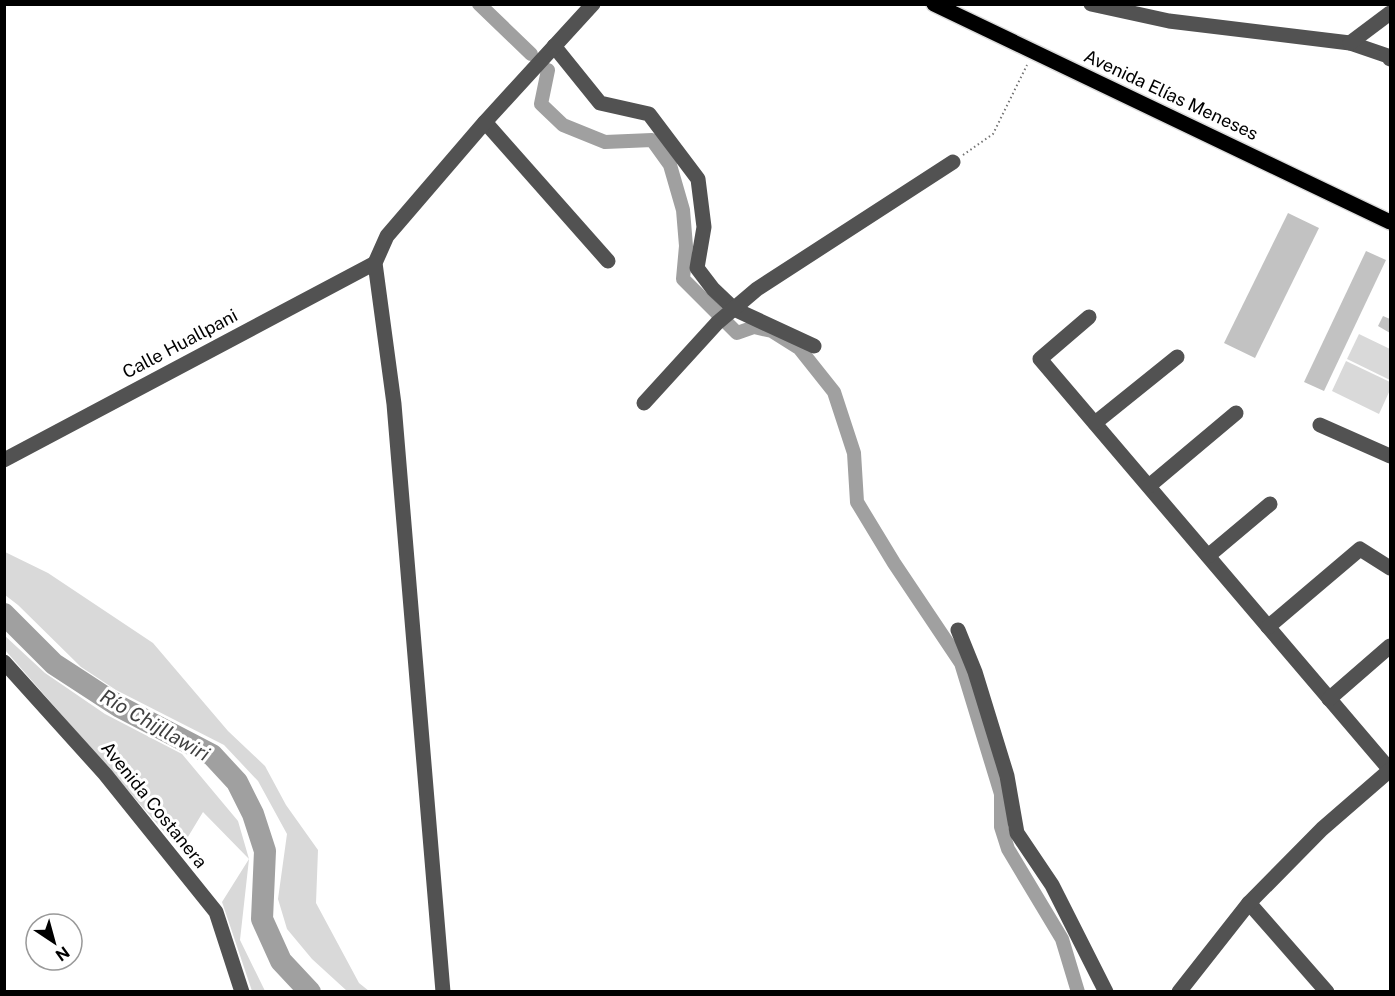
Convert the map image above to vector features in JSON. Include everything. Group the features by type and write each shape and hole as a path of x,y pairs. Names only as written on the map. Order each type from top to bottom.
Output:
{"main road":[{"name":"Avenida Elías Meneses","path":"934,4 1390,222"}],"street":[{"path":"443,992 394,404 375,263 387,236 485,122 593,4"},
{"path":"1091,4 1169,21 1350,43 1388,56 1390,59"},
{"path":"1350,43 1390,13"},
{"path":"554,46 600,103 649,114 698,179 704,226 697,268 713,290 726,315 814,346"},
{"path":"485,122 608,261"},
{"path":"644,403 726,315 757,289 953,162"},
{"name":"Calle Huallpani","path":"4,460 375,263"},
{"path":"1089,317 1040,359 1390,770 1322,829 1249,903 1179,992"},
{"path":"1095,423 1177,357"},
{"path":"1149,486 1236,413"},
{"path":"1320,425 1390,456"},
{"path":"1208,556 1270,504"},
{"path":"1268,627 1360,549 1390,568"},
{"path":"957,630 975,672 1007,776 1017,833 1053,885 1106,992"},
{"path":"1329,699 1390,645"},
{"name":"Avenida Costanera","path":"4,662 105,774 216,912 242,992"},
{"path":"1249,903 1327,992"}],"path":[{"path":"953,162 993,134 1034,52"}],"shaded area":[{"path":"1359,334 1390,349 1390,380 1347,359"},
{"path":"1346,361 1390,382 1390,390 1379,414 1332,391"},
{"path":"5,552 48,573 153,643 228,731 265,766 286,805 318,850 316,903 359,983 369,991 347,991 312,959 287,929 278,899 287,834 258,781 224,745 116,690 81,667 5,595"},
{"path":"4,635 45,673 105,714 182,754 238,821 249,859 203,812 180,850 5,650"},
{"path":"249,859 240,940 265,991 252,991 222,902"}],"building":[{"path":"1288,213 1319,228 1255,358 1224,343"},
{"path":"1366,251 1386,260 1324,391 1304,382"},
{"path":"1383,316 1390,319 1390,333 1378,326"}],"waterway":[{"path":"479,4 531,54"},
{"path":"548,70 541,104 563,125 605,142 652,140 670,165 683,210 686,246 683,279 737,333 754,327 772,331 799,348 834,392 854,453 857,502 894,563 961,663 1001,794 1001,827 1008,849 1062,939 1078,992"},
{"name":"Río Chijllawiri","path":"4,614 54,664 120,707 212,755 237,782 253,814 265,851 262,919 281,961 310,992"}]}
